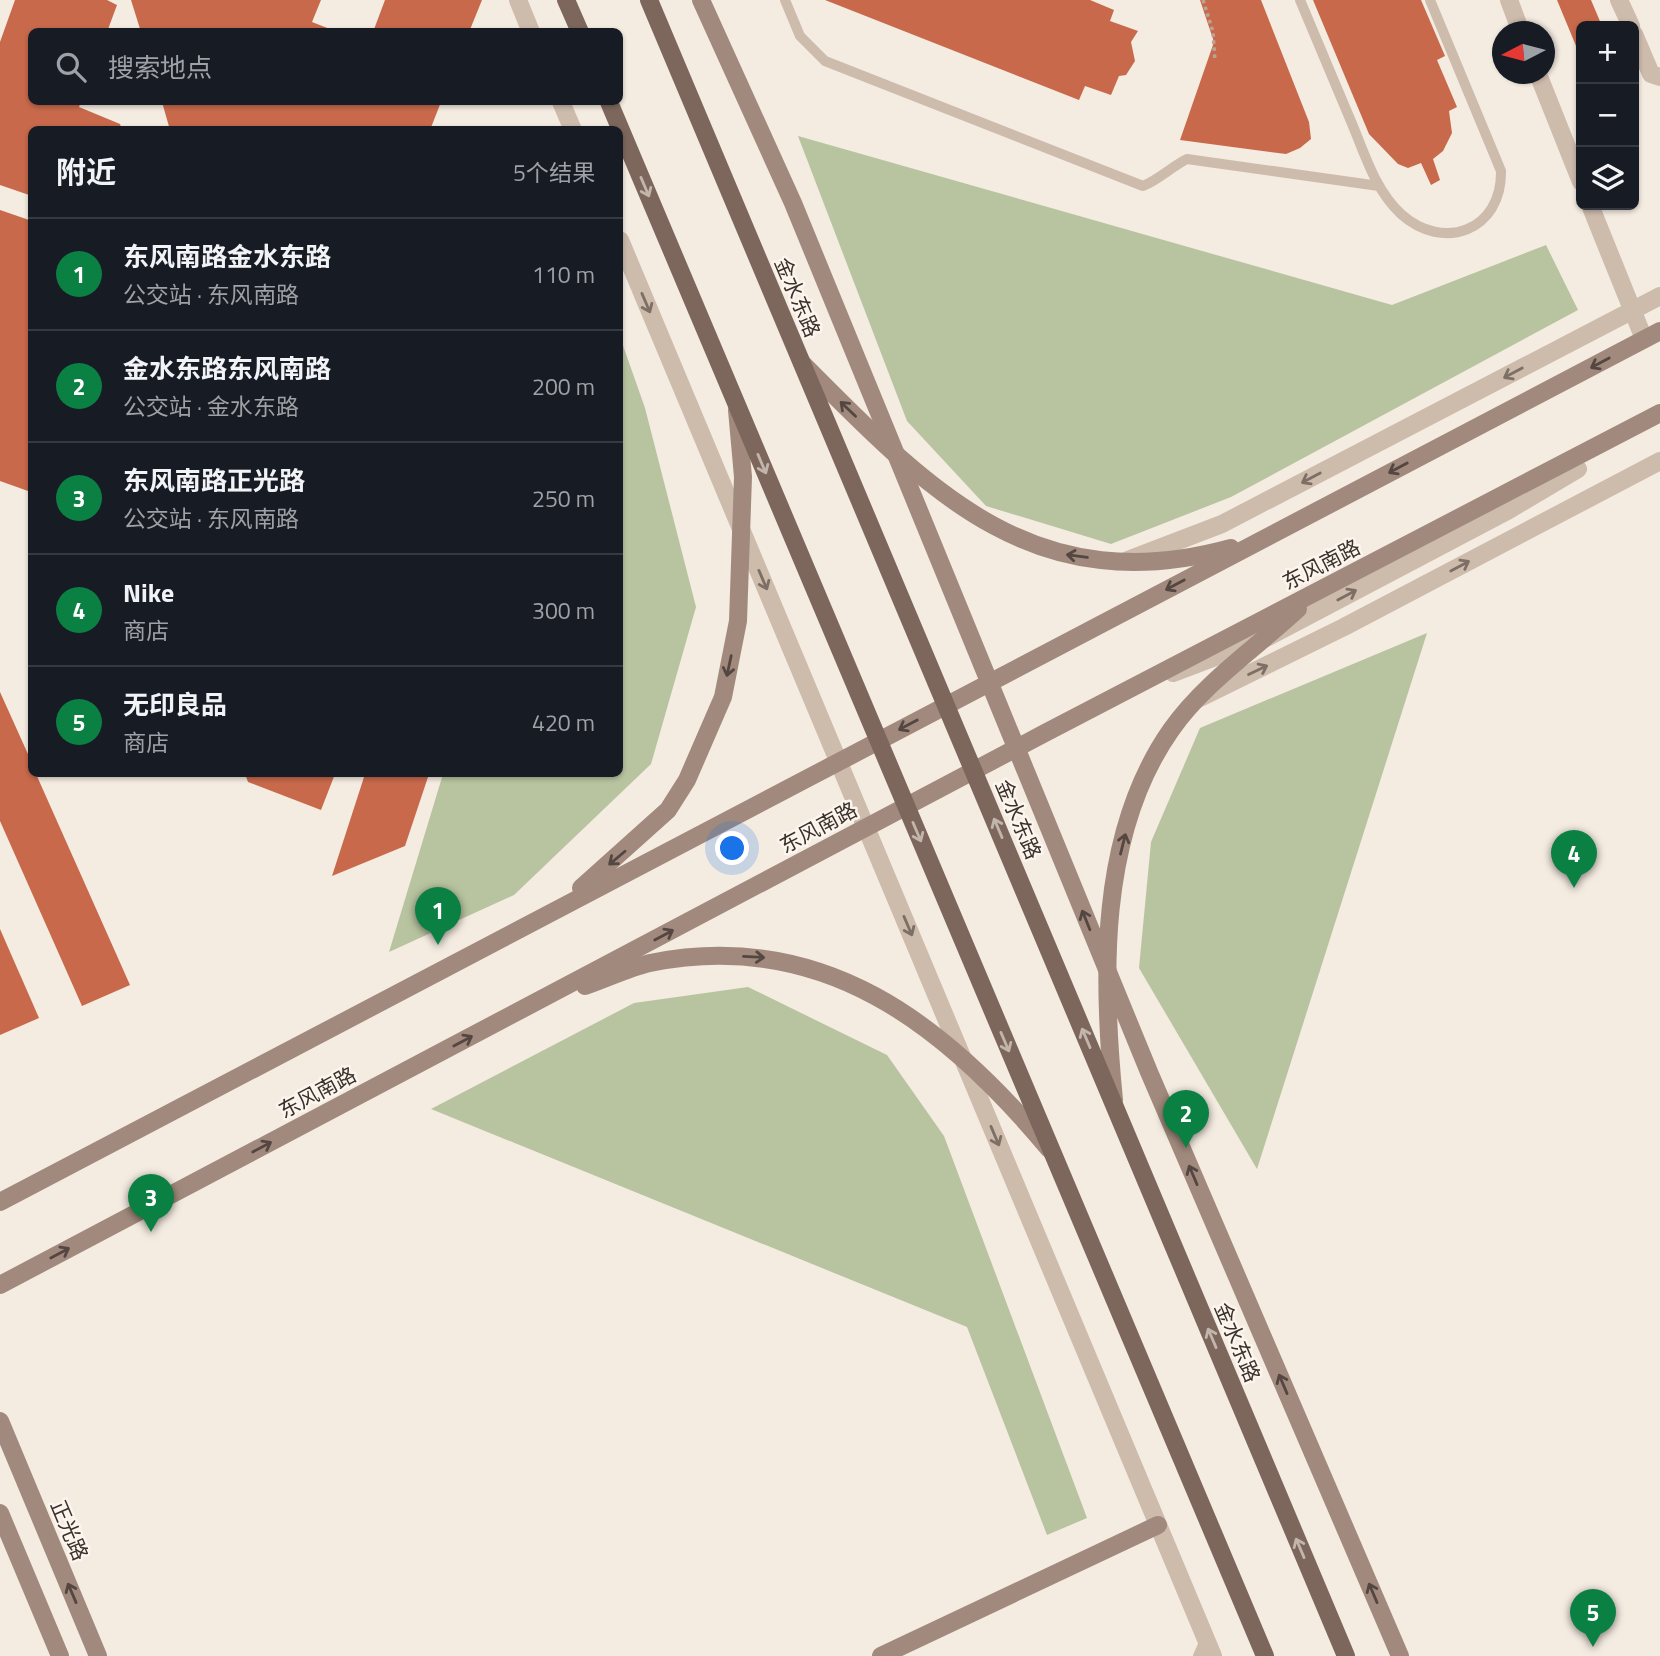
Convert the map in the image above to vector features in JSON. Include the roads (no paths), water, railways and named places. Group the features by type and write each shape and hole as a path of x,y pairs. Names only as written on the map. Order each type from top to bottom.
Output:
{"main road":[{"path":"566,0 578,28"},
{"name":"金水东路","path":"649,0 1346,1656"},
{"path":"701,0 793,203 1109,977 1400,1656"},
{"path":"610,105 619,126"},
{"path":"623,135 1265,1656"},
{"path":"0,1202 1652,335"},
{"path":"801,362 894,451 970,514 998,530 1067,555 1128,560 1196,557 1265,538"},
{"path":"555,910 641,838 668,810 687,780 708,736 730,664 738,621 743,477 736,403"},
{"name":"东风南路","path":"0,1285 1660,413"},
{"path":"1578,469 1660,424"},
{"path":"1115,1107 1109,1051 1109,977 1112,907 1125,834 1158,753 1171,730 1197,700 1317,592"},
{"path":"523,1009 648,963 724,955 765,957 800,964 839,978 903,1012 938,1037 1022,1116 1052,1152"},
{"name":"正光路","path":"0,1422 99,1656"},
{"path":"0,1513 60,1656"},
{"path":"881,1656 1158,1525"}],"street":[{"path":"518,0 529,28"},
{"path":"1509,0 1517,21"},
{"path":"1619,0 1628,21"},
{"path":"1639,46 1651,74 1660,77"},
{"path":"1542,84 1576,169"},
{"path":"562,105 571,126"},
{"path":"1592,210 1632,310 1652,335"},
{"path":"623,247 1213,1656"},
{"path":"1128,560 1222,524 1660,296"},
{"path":"1197,700 1344,627 1660,461"},
{"path":"1127,691 1268,637 1509,510 1578,469"}],"lane":[{"path":"785,0 800,36 825,61 1143,186 1161,178 1172,167 1187,159 1378,186"},
{"path":"1300,0 1378,186 1400,213 1416,225 1433,230 1465,232 1492,213 1502,187 1501,171 1430,0"},
{"path":"1198,1656 1206,1638"}],"place":[{"name":"Nike","path":"1574,888"},
{"name":"东风南路金水东路","path":"438,945"},
{"name":"金水东路东风南路","path":"1186,1148"},
{"name":"东风南路正光路","path":"151,1232"},
{"name":"无印良品","path":"1593,1647"}]}
